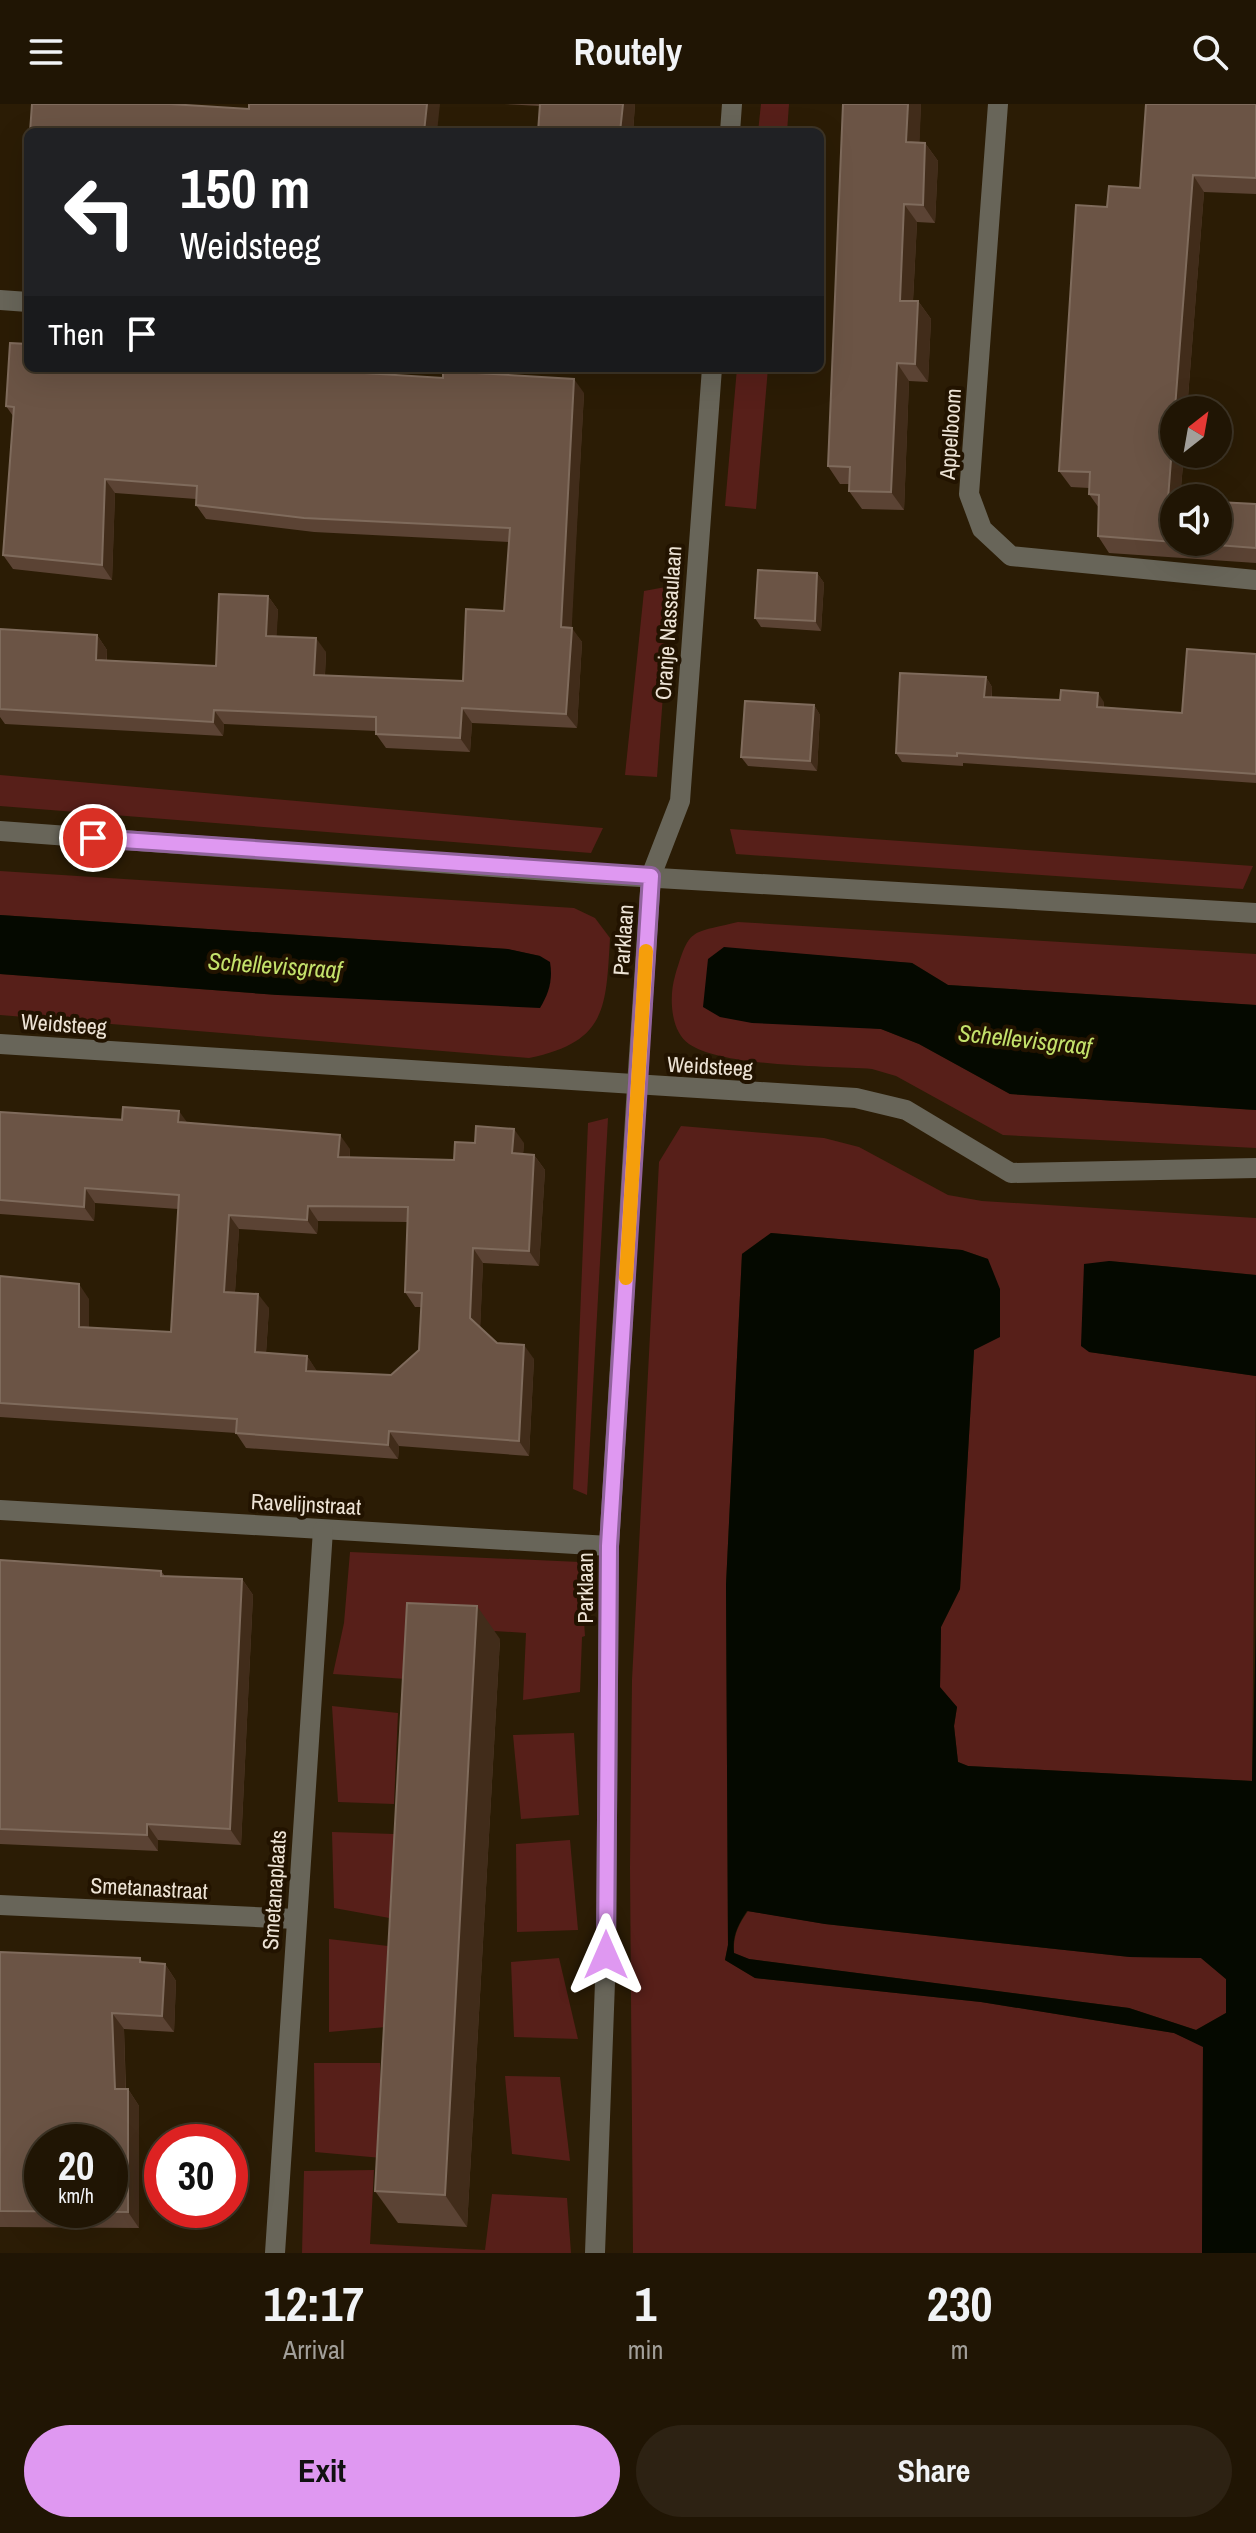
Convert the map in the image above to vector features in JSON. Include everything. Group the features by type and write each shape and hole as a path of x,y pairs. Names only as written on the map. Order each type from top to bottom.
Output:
{"street":[{"path":"730,128 732,104"},
{"name":"Appelboom","path":"998,104 969,494 982,529 1011,556 1256,580"},
{"path":"0,300 24,302"},
{"name":"Oranje Nassaulaan","path":"651,876 680,801 712,372"},
{"path":"0,831 651,876 1256,913"},
{"name":"Parklaan","path":"595,2253 606,1955 609,1546 651,876"},
{"name":"Weidsteeg","path":"0,1044 856,1098 906,1110 1011,1173 1256,1168"},
{"name":"Ravelijnstraat","path":"0,1510 609,1546"},
{"name":"Smetanaplaats","path":"275,2253 323,1530"},
{"name":"Smetanastraat","path":"0,1905 296,1919"}],"shaded area":[{"path":"761,104 789,104 787,128 758,128"},
{"path":"737,372 768,372 756,509 725,506"},
{"path":"671,586 657,777 625,775 644,591"},
{"path":"0,775 603,828 591,853 0,806"},
{"path":"730,829 1253,866 1243,889 736,854"},
{"path":"0,871 574,908 595,918 610,938 607,984 597,1018 588,1031 555,1051 529,1058 0,1015 0,974 278,995 540,956 507,949 0,915"},
{"path":"738,922 1256,954 1256,1005 948,985 912,963 724,948 831,1024 881,1029 919,1044 1010,1094 1256,1110 1256,1148 1003,1135 896,1076 872,1069 750,1061 705,1052 689,1044 678,1031 672,1003 675,976 684,949 694,935"},
{"path":"608,1118 587,1495 573,1489 588,1123"},
{"path":"681,1126 824,1138 859,1147 948,1195 982,1201 1256,1218 1256,1275 1109,1261 1089,1352 1256,1376 1252,1781 968,1766 958,1762 954,1726 957,1707 940,1688 941,1627 960,1589 974,1350 988,1259 962,1250 771,1233 742,1254 726,1585 728,1945 725,1960 755,1978 981,2002 1174,2033 1203,2046 1202,2253 633,2253 632,1680 659,1162"},
{"path":"350,1552 580,1562 585,1636 582,1637 580,1692 523,1700 526,1633 415,1626 406,1679 333,1674 344,1623"},
{"path":"332,1706 398,1713 394,1804 338,1802"},
{"path":"574,1733 579,1815 521,1819 513,1735"},
{"path":"332,1832 394,1834 395,1919 334,1908"},
{"path":"570,1840 578,1930 517,1932 516,1844"},
{"path":"748,1911 825,1924 1130,1957 1201,1958 1226,1979 1226,2013 1196,2030 1129,2008 749,1959 734,1953 737,1931"},
{"path":"329,1939 388,1946 386,2027 329,2032"},
{"path":"559,1958 578,2039 514,2037 511,1962"},
{"path":"314,2063 380,2063 382,2158 315,2152"},
{"path":"505,2076 560,2077 570,2161 512,2154"},
{"path":"374,2170 370,2244 485,2250 492,2194 567,2198 571,2253 302,2253 304,2171"}],"water":[{"name":"Schellevisgraaf","path":"0,915 508,949 540,956 550,962 551,981 540,1008 278,995 0,974"},
{"name":"Schellevisgraaf","path":"724,947 912,963 948,985 1256,1005 1256,1110 1010,1094 919,1044 881,1029 752,1023 720,1017 703,1007 708,959"},
{"path":"771,1233 962,1250 988,1259 1000,1289 1000,1337 974,1350 960,1589 941,1627 940,1687 957,1707 954,1726 958,1762 968,1766 1252,1781 1256,1625 1256,2253 1202,2253 1203,2047 1174,2033 981,2002 755,1978 725,1960 728,1945 726,1585 742,1254","holes":["747,1911 825,1924 1130,1957 1201,1958 1226,1979 1226,2013 1196,2030 1129,2008 749,1959 734,1953 736,1931"]},
{"path":"1109,1261 1256,1275 1256,1376 1089,1352 1081,1346 1084,1264"}],"building":[{"path":"32,104 170,104 249,109 249,104 427,104 424,128 30,128"},
{"path":"540,104 623,104 620,128 538,128"},
{"path":"843,104 908,104 906,142 925,143 923,205 904,204 900,301 918,301 915,364 897,363 891,492 849,491 850,467 828,466"},
{"path":"1146,104 1256,104 1256,178 1193,175 1176,396 1160,396 1160,468 1170,468 1169,484 1160,484 1160,541 1098,536 1099,495 1089,494 1090,472 1059,471 1076,205 1107,207 1109,186 1140,188"},
{"path":"10,343 24,344 24,372 348,372 443,378 443,372 459,372 574,379 561,627 572,628 566,714 462,708 460,738 376,734 376,717 214,710 213,722 0,709 0,629 97,635 96,660 216,666 219,594 268,596 266,636 316,638 314,675 463,681 466,609 504,611 510,528 304,518 196,505 197,486 105,479 102,565 3,555 14,407 6,406"},
{"path":"1232,503 1256,504 1256,548 1232,546"},
{"path":"758,570 817,573 815,621 755,618"},
{"path":"1187,649 1256,654 1256,774 957,753 957,756 896,753 900,673 986,677 984,697 1060,700 1061,690 1098,693 1097,707 1182,713"},
{"path":"745,701 814,705 810,761 741,757"},
{"path":"123,1107 179,1111 178,1122 340,1135 338,1157 454,1160 455,1142 475,1143 476,1126 514,1129 512,1153 534,1155 529,1251 473,1248 470,1318 497,1343 524,1345 519,1441 389,1431 388,1445 236,1433 237,1419 0,1403 0,1276 79,1284 79,1327 171,1332 179,1195 85,1188 84,1207 0,1200 0,1112 122,1120","holes":["308,1206 408,1207 405,1292 422,1293 419,1350 391,1375 306,1371 307,1356 255,1352 258,1294 224,1292 229,1215 307,1220"]},
{"path":"0,1560 161,1571 161,1576 242,1579 230,1829 147,1824 147,1835 0,1829"},
{"path":"407,1603 477,1606 445,2195 375,2191"},
{"path":"0,1952 140,1958 140,1962 165,1964 162,2016 112,2013 115,2089 128,2089 128,2124 24,2124 24,2211 0,2211"}],"slow traffic":[{"path":"626,1278 646,951"}],"route":[{"path":"93,838 651,876 609,1546 606,1955"}]}
